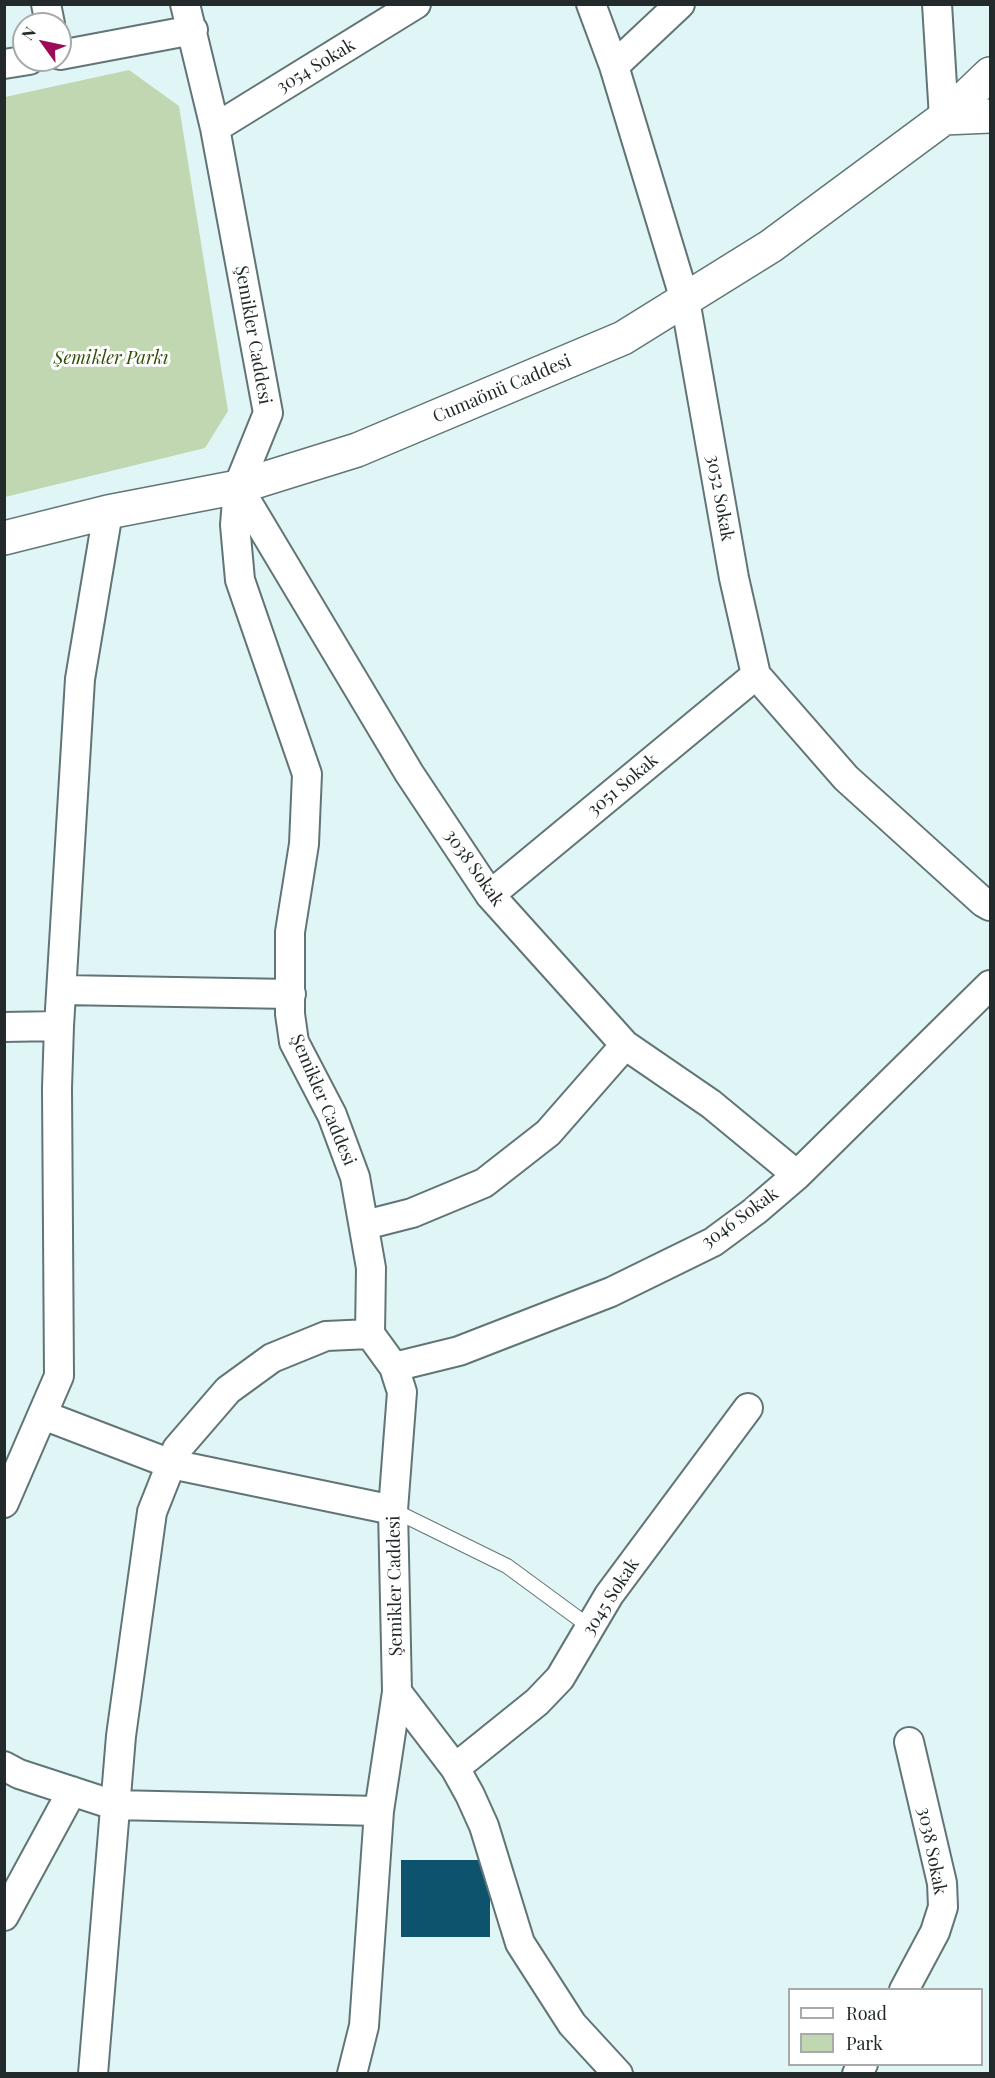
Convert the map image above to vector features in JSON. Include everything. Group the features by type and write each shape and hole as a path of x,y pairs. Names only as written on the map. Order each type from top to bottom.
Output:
{"street":[{"name":"3054 Sokak","path":"215,128 416,4"},
{"name":"3052 Sokak","path":"591,4 614,66 685,300 734,578 756,675 846,778 990,906"},
{"path":"614,66 680,4"},
{"path":"937,4 944,118 990,116"},
{"name":"Şemikler Caddesi","path":"189,17 215,128 268,413 238,487 236,525 240,580 307,774 304,844 290,932 290,1014 294,1042 332,1115 355,1177 371,1268 370,1334 394,1367 402,1392 393,1510 397,1692 379,1811 364,2026 352,2073"},
{"path":"72,51 189,17"},
{"name":"Cumaönü Caddesi","path":"4,538 108,512 238,487 357,450 623,338 771,246 944,118 990,75"},
{"name":"3038 Sokak","path":"238,487 409,773 490,895 625,1045 711,1104 797,1175"},
{"path":"4,1503 59,1376 57,1100 59,1026 80,679 108,512"},
{"name":"3051 Sokak","path":"490,895 756,675"},
{"name":"3046 Sokak","path":"394,1367 459,1351 630,1283 713,1242 755,1211 797,1175 990,985"},
{"path":"62,990 291,994"},
{"path":"4,1027 59,1026"},
{"path":"365,1225 412,1213 484,1183 548,1133 625,1045"},
{"path":"93,2073 114,1805 152,1512 177,1449 228,1390 272,1358 326,1336 370,1334"},
{"name":"3045 Sokak","path":"455,1767 537,1702 560,1678 609,1595 748,1408"},
{"path":"43,1415 171,1464 393,1510"},
{"path":"397,1692 455,1767 484,1826 520,1943 572,2024 618,2073"},
{"name":"3038 Sokak","path":"905,1988 935,1932 943,1907 942,1884 909,1742"},
{"path":"4,1766 19,1774 114,1805 379,1811"},
{"path":"4,1916 72,1791"}],"lane":[{"path":"393,1510 507,1566 590,1627"}],"green space":[{"name":"Şemikler Parkı","path":"129,70 179,106 228,411 205,448 5,497 5,97"}],"building":[{"path":"401,1860 490,1860 490,1937 401,1937"}]}
